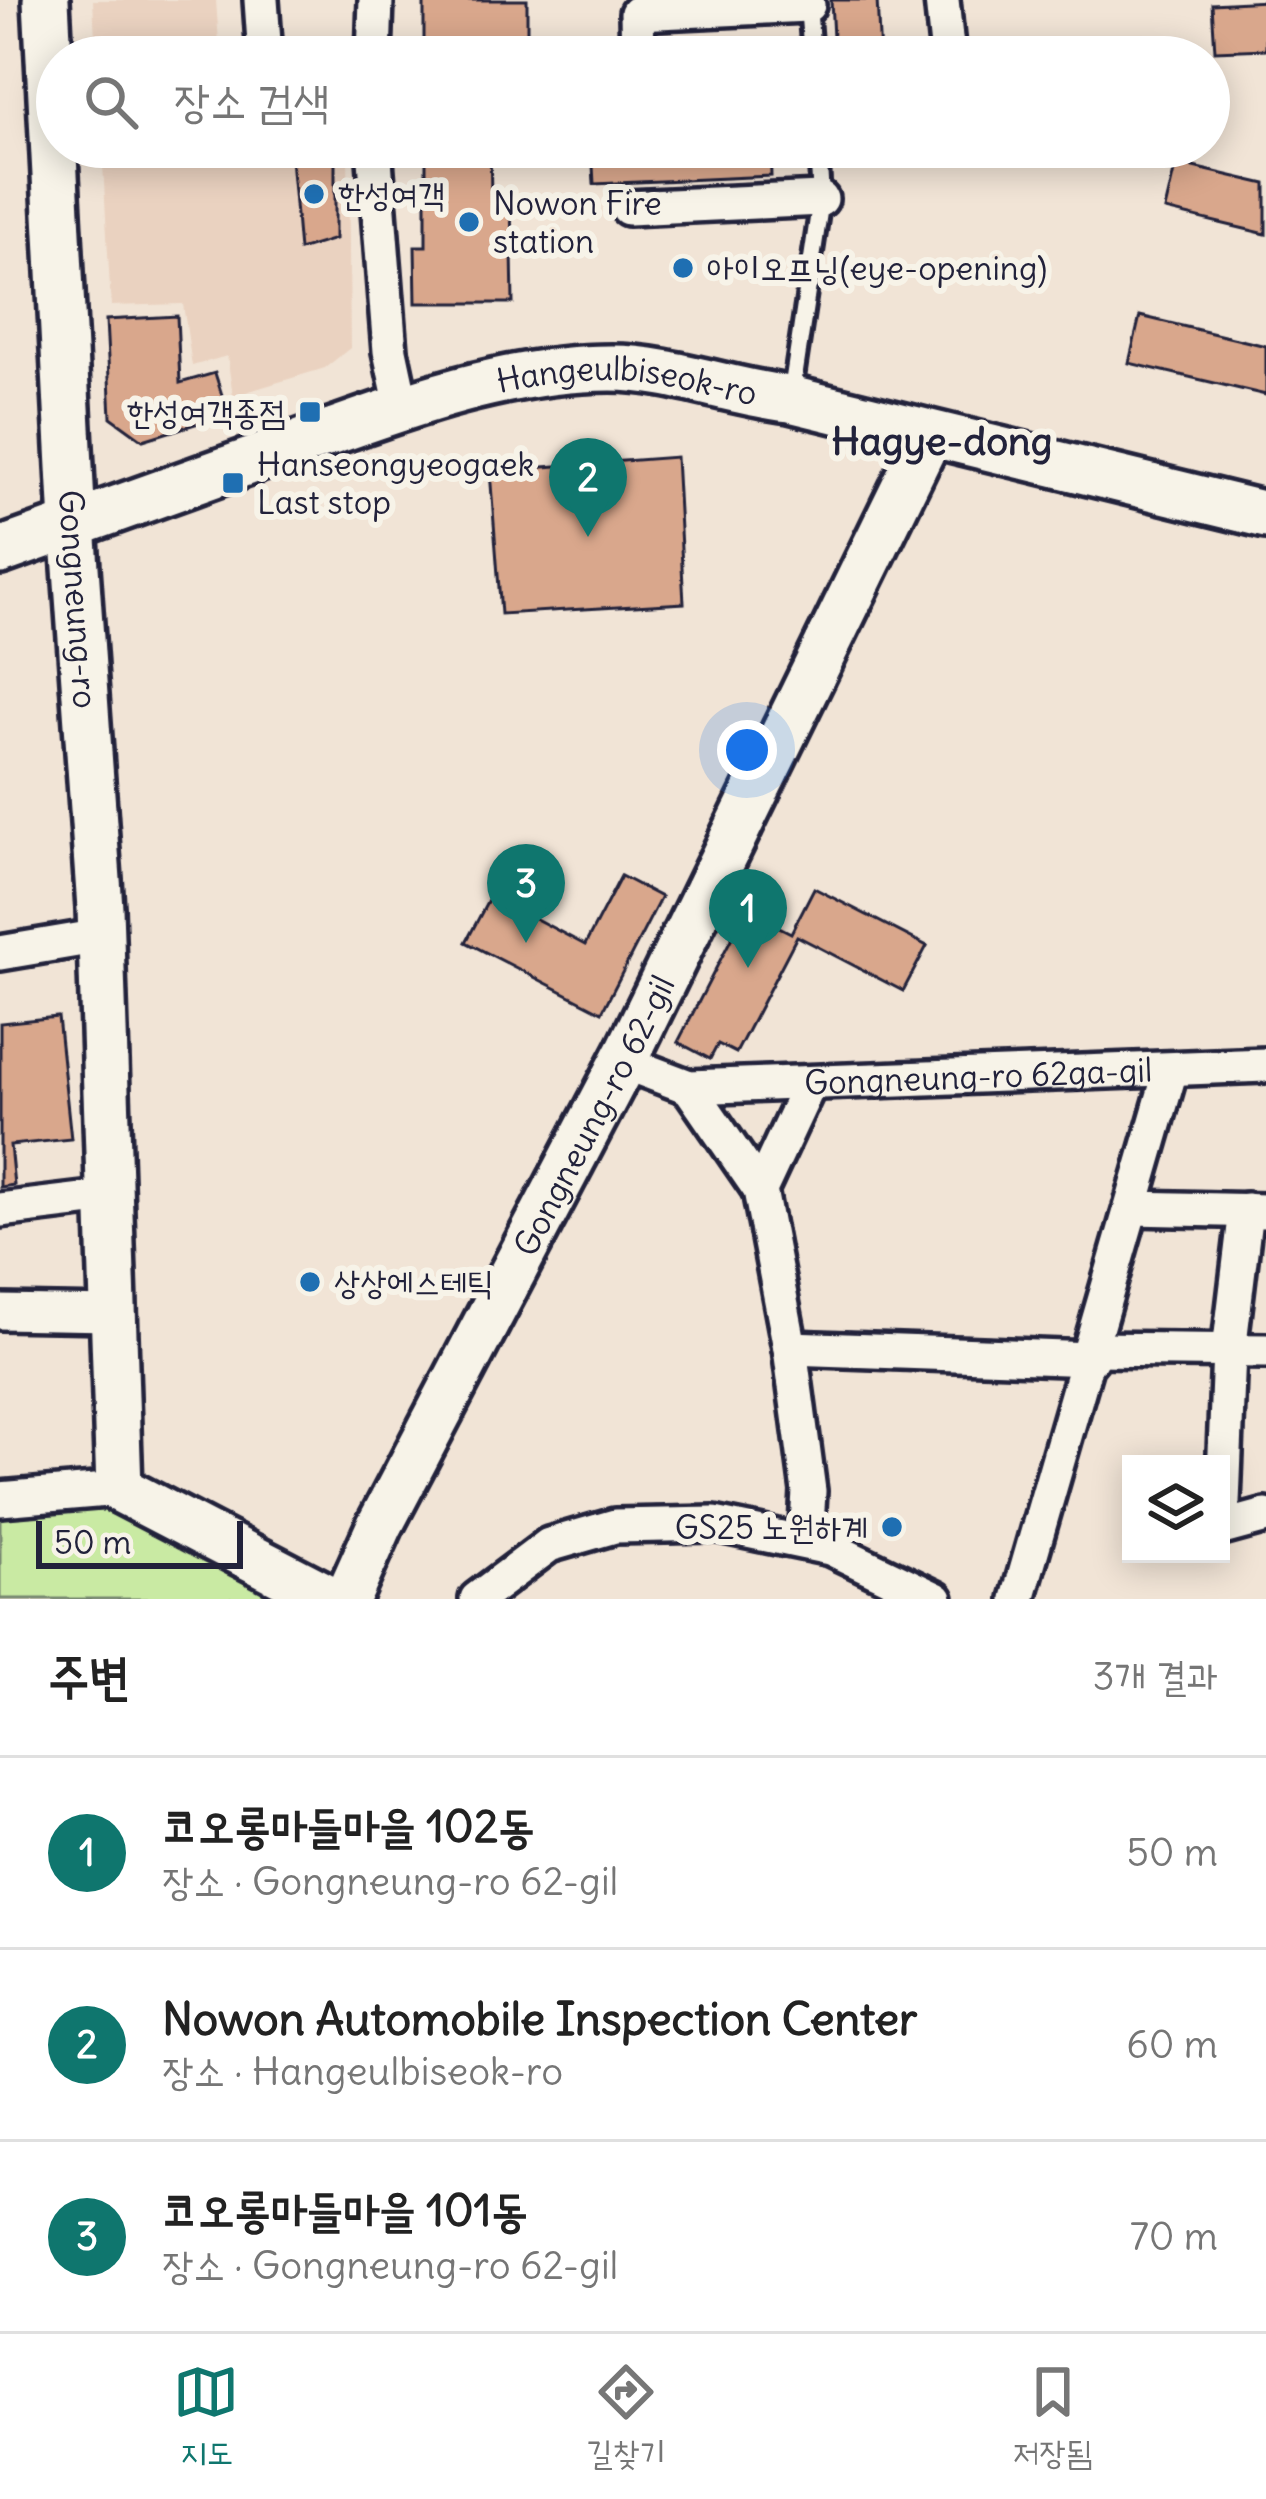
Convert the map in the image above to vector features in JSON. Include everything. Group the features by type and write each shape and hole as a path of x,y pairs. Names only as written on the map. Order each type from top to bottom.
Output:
{"street":[{"name":"Gongneung-ro","path":"46,0 48,36"},
{"path":"261,0 264,36"},
{"path":"375,36 376,0"},
{"path":"942,0 946,36"},
{"path":"638,36 638,13 808,3"},
{"name":"Gongneung-ro","path":"55,168 101,935 118,1489"},
{"path":"376,168 390,350 402,407"},
{"path":"628,208 821,199"},
{"name":"Hangeulbiseok-ro","path":"0,551 402,407 478,386 607,368 663,370 714,387 790,399 1266,515"},
{"name":"Gongneung-ro 62-gil","path":"347,1599 380,1525 623,1062 930,434"},
{"path":"0,952 101,935"},
{"name":"Gongneung-ro 62ga-gil","path":"623,1062 689,1087 1266,1065"},
{"path":"1018,1599 1170,1072"},
{"path":"760,1190 809,1084"},
{"path":"689,1087 760,1190 790,1348 809,1491 806,1542"},
{"path":"0,1210 108,1197"},
{"path":"1132,1208 1256,1211 1229,1351 1225,1455"},
{"path":"0,1312 112,1314"},
{"path":"790,1348 1092,1354 1266,1351"},
{"path":"0,1499 118,1489 331,1599"},
{"path":"1230,1526 1266,1516"},
{"path":"477,1599 549,1546 615,1526 714,1524 806,1542 936,1599"}],"lane":[{"path":"808,3 810,36"},
{"path":"790,399 821,199 819,168"}],"shaded area":[{"path":"93,0 216,0 219,36 95,36"},
{"path":"103,168 348,168 350,348 325,368 233,396 227,356 192,366 183,304 111,306"}],"green space":[{"path":"119,1501 298,1599 0,1599 0,1511"}],"building":[{"path":"424,0 527,0 527,36 424,36"},
{"path":"831,0 877,0 879,36 833,36"},
{"path":"1266,1 1266,49 1230,50 1230,36 1214,36 1212,4"},
{"path":"292,168 335,168 335,239 299,250"},
{"name":"Nowon Fire station","path":"426,168 490,168 491,195 511,199 513,303 416,303 415,246 426,246"},
{"path":"593,168 771,168 771,176 594,184"},
{"path":"1175,168 1197,168 1266,184 1266,234 1165,210"},
{"path":"177,316 180,383 215,373 228,414 143,440 111,417 106,320"},
{"path":"1140,316 1266,346 1266,395 1129,363"},
{"path":"676,457 684,603 501,614 490,471"},
{"path":"621,876 661,897 602,1012 466,942 491,895 585,945"},
{"path":"814,888 927,946 903,991 797,936 736,1053 718,1044 710,1059 678,1042 746,910 791,933"},
{"path":"58,1017 71,1139 10,1145 14,1185 0,1187 0,1023"}],"place":[{"name":"한성여객","path":"314,194"},
{"name":"Nowon Fire station","path":"469,222"},
{"name":"아이오프닝(eye-opening)","path":"683,268"},
{"name":"한성여객종점","path":"310,412"},
{"name":"Hanseongyeogaek Last stop","path":"233,483"},
{"name":"Nowon Automobile Inspection Center","path":"588,537"},
{"name":"코오롱마들마을 101동","path":"526,943"},
{"name":"코오롱마들마을 102동","path":"748,968"},
{"name":"상상에스테틱","path":"310,1282"},
{"name":"GS25 노원하계","path":"892,1527"}],"district":[{"name":"Hagye-dong","path":"942,441"}]}
